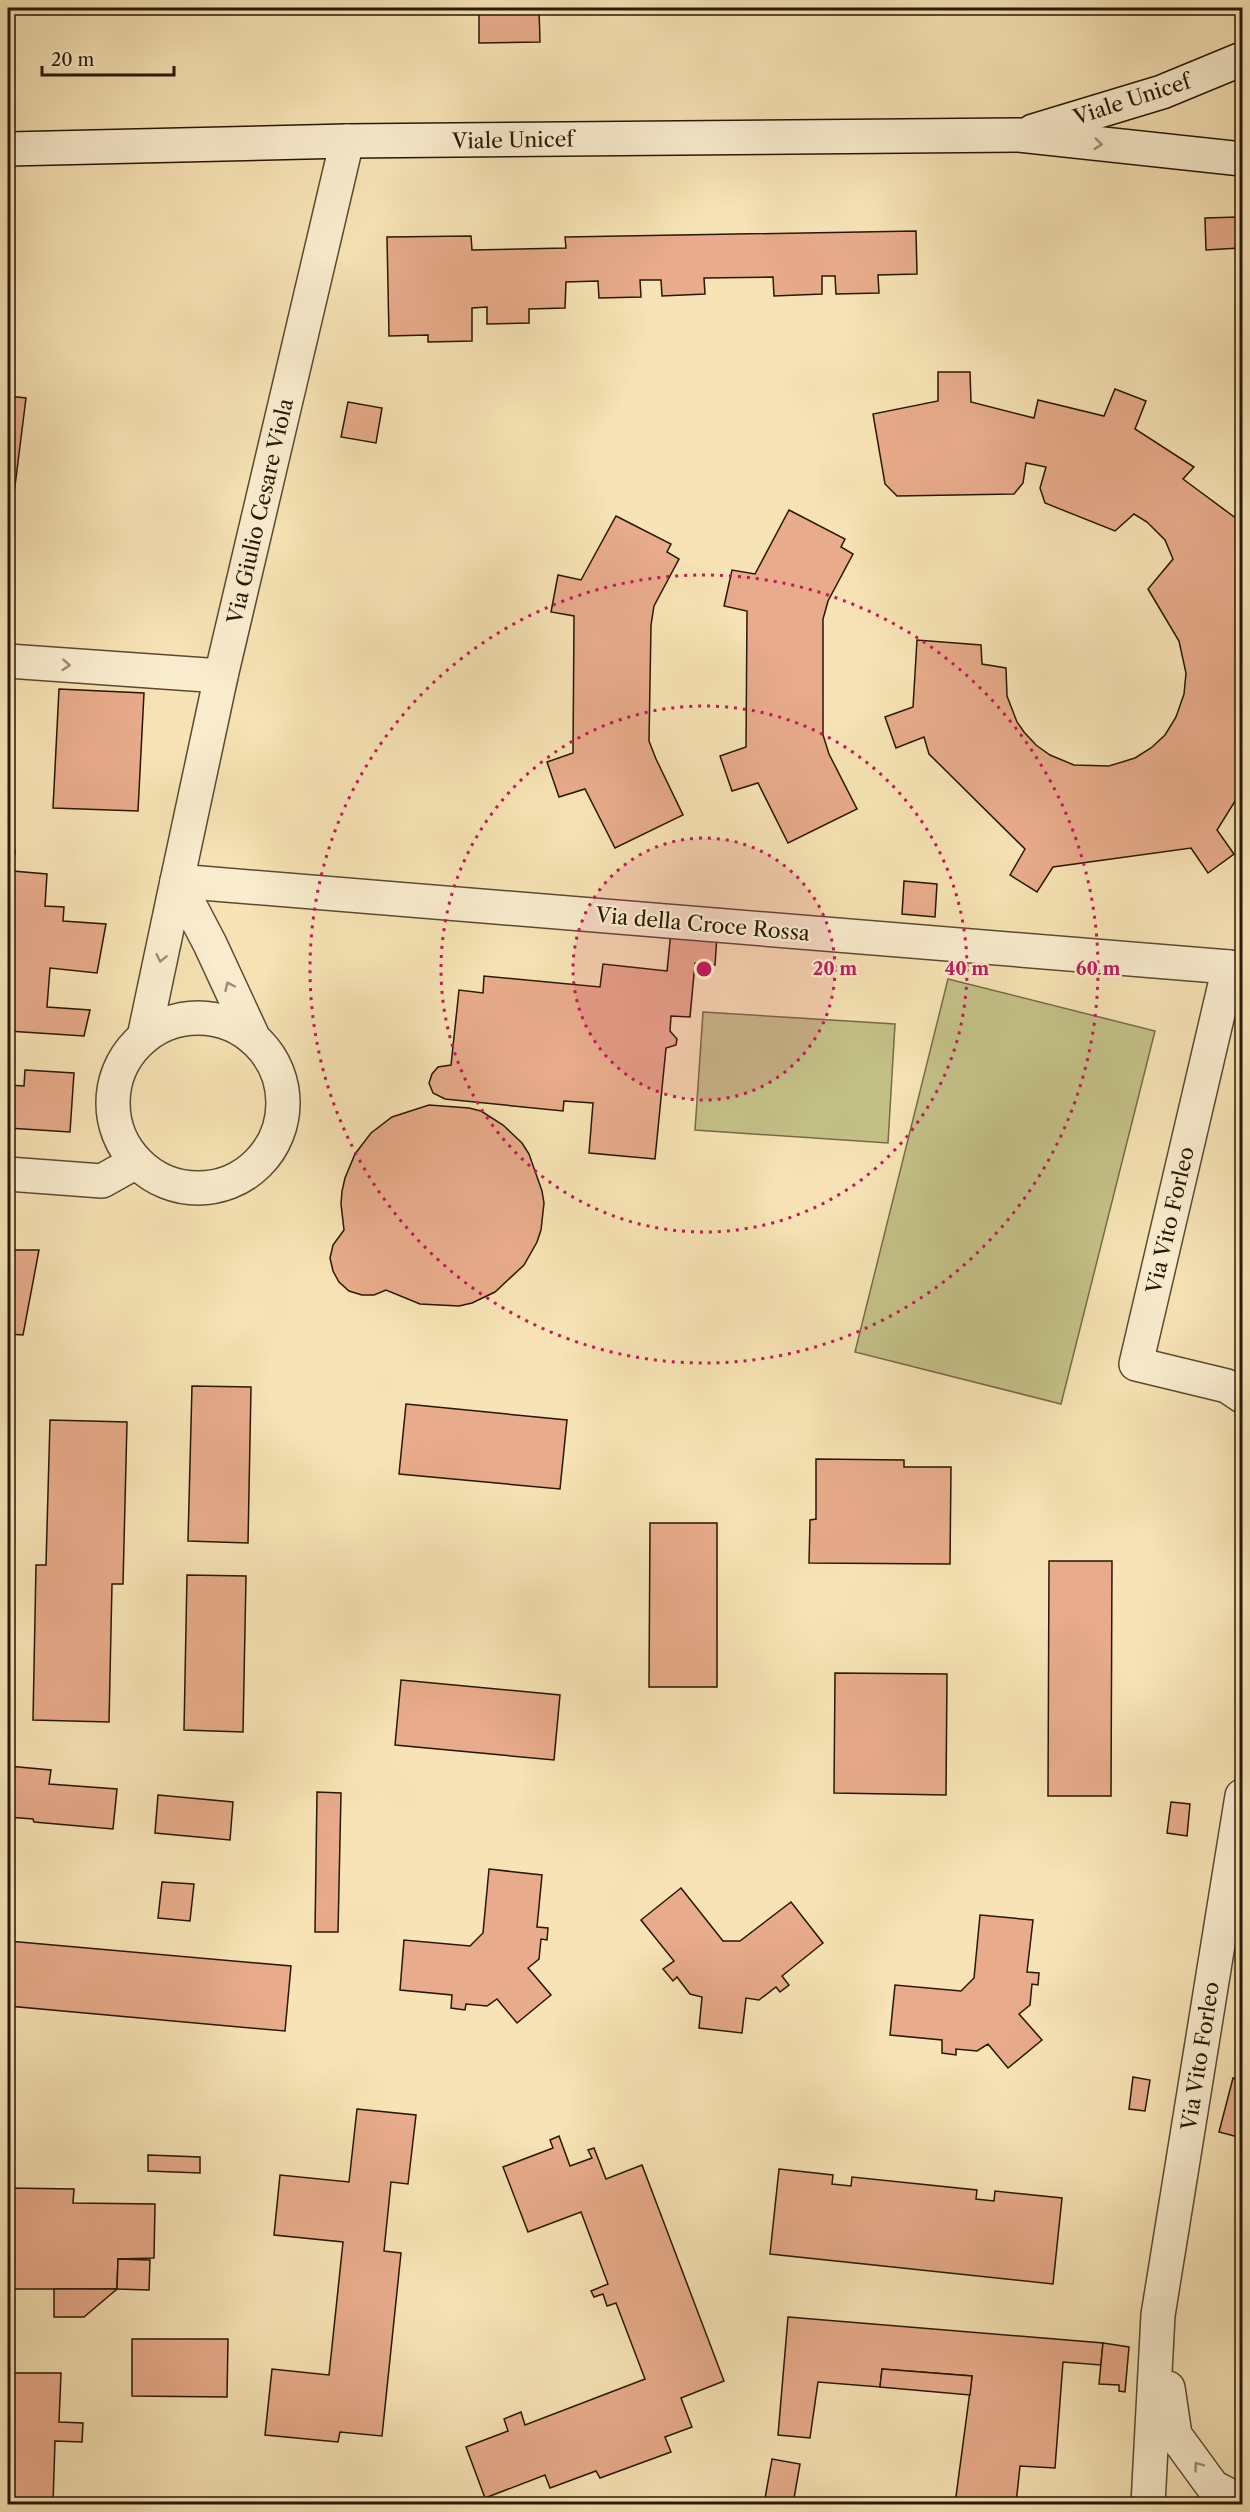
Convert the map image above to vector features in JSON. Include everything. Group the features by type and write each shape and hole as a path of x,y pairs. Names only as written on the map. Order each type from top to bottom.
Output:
{"street":[{"name":"Viale Unicef","path":"1019,135 1162,92 1242,59"},
{"name":"Viale Unicef","path":"8,149 347,141 1019,135 1242,159"},
{"name":"Via Giulio Cesare Viola","path":"144,1037 221,676 347,141"},
{"path":"8,660 221,676"},
{"path":"177,881 210,944 254,1039 272,1060 282,1086 283,1114 275,1141 260,1163 237,1180 212,1189 184,1188 158,1179 136,1162 120,1139 112,1112 115,1084 125,1058 144,1037 164,1024 187,1018 211,1018 234,1026 254,1039"},
{"name":"Via della Croce Rossa","path":"177,881 1236,963"},
{"name":"Via Vito Forleo","path":"1236,963 1136,1364 1227,1386 1242,1396"},
{"path":"8,1174 102,1182 136,1162"},
{"name":"Via Vito Forleo","path":"1158,2315 1242,1796"},
{"path":"1158,2315 1175,2435 1214,2487 1242,2502"},
{"path":"1148,2505 1158,2315"}],"shaded area":[{"path":"948,979 1155,1031 1061,1404 855,1352"},
{"path":"703,1012 895,1024 888,1143 695,1130"}],"building":[{"path":"479,8 539,8 540,42 479,43"},
{"path":"1238,217 1239,248 1206,250 1205,218"},
{"path":"916,231 917,274 878,275 879,293 836,294 835,276 822,276 822,294 774,296 773,277 704,278 705,294 662,296 661,280 640,280 641,297 599,298 598,281 566,282 565,308 529,309 529,323 487,324 487,307 472,308 472,341 428,342 428,335 389,336 387,237 471,236 472,250 566,248 565,237"},
{"path":"938,372 970,372 971,402 1034,418 1038,400 1104,416 1115,389 1146,401 1135,429 1194,467 1183,479 1237,519 1242,517 1242,790 1217,830 1234,854 1208,873 1191,848 1053,867 1037,892 1010,875 1025,849 929,754 924,737 896,748 885,717 913,707 917,640 981,645 982,664 1006,668 1007,696 1017,722 1024,732 1050,755 1074,765 1109,766 1135,758 1151,748 1165,735 1176,717 1184,694 1186,673 1179,641 1148,589 1173,559 1165,540 1147,522 1134,514 1115,531 1045,503 1040,488 1046,467 1026,463 1023,483 1014,494 897,496 885,484 873,414 938,401"},
{"path":"8,396 26,398 8,542"},
{"path":"348,402 382,408 376,443 341,437"},
{"path":"789,510 845,539 841,547 853,554 828,601 823,619 823,735 829,754 857,809 788,843 758,783 732,791 720,756 746,747 747,611 724,606 732,570 755,574"},
{"path":"616,516 671,544 667,552 679,559 654,606 651,625 649,741 683,815 615,848 585,789 559,797 547,762 573,753 574,616 551,612 558,575 581,580"},
{"path":"59,689 144,693 138,811 53,808"},
{"path":"8,849 15,850 13,871 47,874 45,906 64,907 63,921 106,924 97,973 50,968 47,1007 90,1010 84,1036 8,1031"},
{"path":"904,881 937,884 935,917 902,914"},
{"path":"671,931 717,936 715,965 695,963 690,1017 671,1016 670,1031 677,1039 676,1045 666,1048 655,1159 589,1153 593,1103 564,1101 563,1111 445,1099 433,1093 429,1083 432,1074 438,1067 451,1065 459,990 483,993 484,976 600,987 603,964 667,971"},
{"path":"25,1070 74,1073 70,1132 8,1128 8,1085 24,1086"},
{"path":"429,1105 481,1111 503,1125 522,1143 529,1154 544,1203 541,1230 524,1265 495,1292 472,1303 459,1306 420,1304 386,1290 374,1295 362,1295 349,1291 339,1282 330,1258 333,1245 344,1230 342,1191 355,1154 371,1133 392,1117"},
{"path":"9,1250 39,1250 23,1335 8,1334"},
{"path":"192,1386 251,1387 248,1543 188,1541"},
{"path":"406,1404 567,1420 560,1489 399,1474"},
{"path":"50,1420 127,1422 123,1584 112,1584 109,1722 33,1720 36,1565 46,1565"},
{"path":"816,1459 904,1460 904,1467 951,1467 950,1564 809,1563 810,1520 816,1519"},
{"path":"650,1523 717,1523 717,1687 649,1687"},
{"path":"1049,1561 1112,1561 1111,1796 1048,1796"},
{"path":"187,1575 246,1576 243,1732 184,1730"},
{"path":"835,1673 947,1674 946,1795 834,1793"},
{"path":"401,1680 560,1695 554,1760 395,1745"},
{"path":"8,1766 51,1770 49,1784 117,1789 113,1829 34,1822 33,1819 8,1817"},
{"path":"317,1792 341,1793 338,1932 315,1932"},
{"path":"158,1795 233,1802 230,1840 155,1833"},
{"path":"1171,1802 1190,1804 1187,1836 1167,1833"},
{"path":"489,1869 542,1875 537,1927 548,1928 547,1940 541,1939 539,1959 528,1968 551,1995 517,2023 497,1999 487,2006 466,2004 465,2010 451,2008 452,1995 400,1990 404,1940 470,1946 483,1933"},
{"path":"162,1882 194,1884 190,1921 158,1918"},
{"path":"681,1888 723,1941 740,1941 791,1902 823,1943 782,1976 789,1985 780,1992 776,1987 759,2000 746,1998 742,2033 699,2028 702,1997 690,1994 677,1977 673,1981 663,1969 674,1961 641,1920"},
{"path":"980,1915 1033,1920 1027,1972 1039,1973 1038,1985 1032,1984 1030,2005 1019,2014 1042,2040 1008,2068 988,2044 977,2051 956,2049 956,2055 942,2053 942,2040 890,2035 895,1985 961,1991 974,1978"},
{"path":"8,1941 291,1966 285,2031 8,2006"},
{"path":"1133,2077 1150,2080 1145,2111 1129,2109"},
{"path":"1233,2078 1242,2081 1242,2138 1219,2132"},
{"path":"357,2109 416,2115 408,2184 391,2182 384,2251 401,2253 382,2436 340,2432 338,2442 265,2435 272,2369 329,2375 343,2242 274,2235 280,2175 349,2182"},
{"path":"559,2136 570,2166 592,2158 588,2150 594,2148 606,2179 642,2165 724,2381 681,2398 692,2427 665,2437 671,2452 600,2478 596,2471 550,2488 545,2475 485,2498 466,2447 508,2431 504,2419 521,2412 525,2425 645,2379 616,2303 607,2306 603,2294 594,2297 591,2291 608,2284 581,2212 528,2232 503,2167 553,2148 550,2140"},
{"path":"148,2155 200,2157 200,2173 148,2171"},
{"path":"779,2169 833,2175 832,2184 851,2186 852,2177 977,2190 976,2199 994,2201 995,2191 1062,2198 1053,2284 770,2254"},
{"path":"8,2188 74,2189 73,2203 155,2204 154,2258 118,2259 117,2289 8,2289"},
{"path":"118,2259 150,2260 149,2290 117,2289"},
{"path":"54,2289 117,2289 84,2317 54,2317"},
{"path":"788,2317 1103,2343 1101,2365 1063,2362 1055,2468 1020,2466 1016,2504 955,2504 972,2376 882,2369 880,2387 818,2382 810,2438 778,2435"},
{"path":"132,2339 228,2339 227,2397 132,2396"},
{"path":"1103,2343 1129,2347 1125,2392 1119,2391 1119,2385 1099,2384"},
{"path":"882,2369 972,2376 970,2395 880,2387"},
{"path":"8,2373 61,2373 59,2422 83,2423 82,2442 55,2441 53,2504 8,2504"},
{"path":"772,2459 800,2464 793,2504 764,2504"}]}
